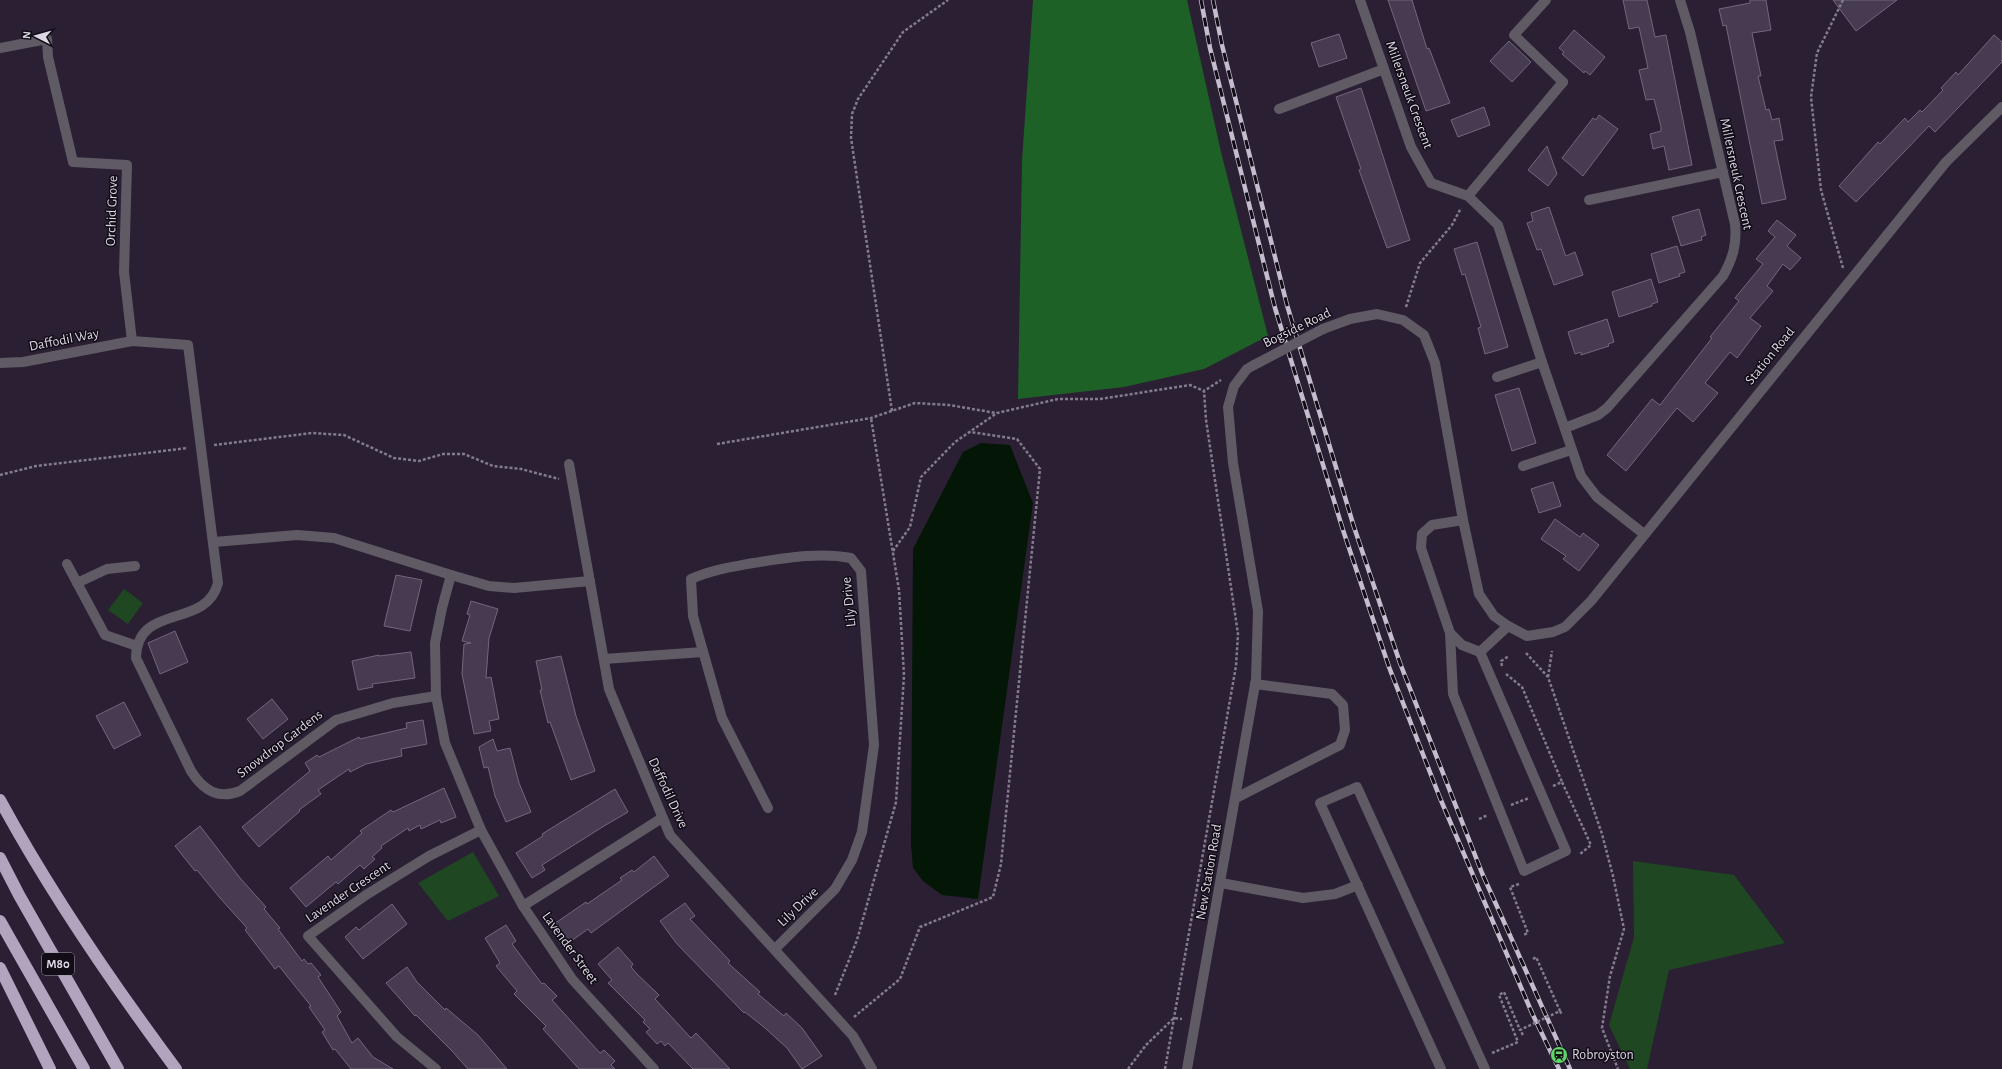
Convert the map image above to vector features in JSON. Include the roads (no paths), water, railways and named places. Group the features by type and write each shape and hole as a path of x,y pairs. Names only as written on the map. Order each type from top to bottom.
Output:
{"highway":[{"path":"0,800 22,841 99,960 176,1069"},
{"name":"M80","path":"0,858 23,902 118,1069"},
{"name":"M80","path":"0,921 84,1069"},
{"path":"0,968 50,1069"}],"street":[{"name":"Millersneuk Crescent","path":"1360,0 1411,147 1431,183 1468,196 1498,225 1571,450 1582,476 1597,497 1644,534"},
{"path":"1468,196 1563,82 1514,35 1546,0"},
{"name":"Millersneuk Crescent","path":"1565,428 1598,415 1607,408 1723,276 1735,249 1736,237 1723,172 1690,32 1680,0"},
{"name":"Orchid Grove","path":"0,48 47,39 48,57 73,162 127,165 124,272 132,341"},
{"path":"1279,109 1384,69"},
{"name":"Station Road","path":"1565,627 1591,601 1946,162 2002,107"},
{"path":"1589,200 1723,172"},
{"name":"Bogside Road","path":"1255,681 1258,611 1233,463 1228,407 1234,386 1251,367 1322,329 1350,319 1377,314 1403,320 1424,335 1435,363 1463,520 1479,594 1494,616 1508,626 1527,636 1553,632 1565,627"},
{"name":"Daffodil Way","path":"0,363 23,362 132,341 188,344 214,542"},
{"path":"1497,377 1542,362"},
{"path":"1523,466 1571,450"},
{"name":"Daffodil Drive","path":"569,464 609,689 670,836 844,1025 853,1036 872,1069"},
{"path":"1450,633 1462,645 1480,652 1566,851 1524,871 1453,694 1450,633 1421,548 1422,534 1432,525 1463,520"},
{"path":"67,564 105,635 137,646 148,628 157,623 203,607 212,598 218,583 214,542 297,535 334,538 489,586 514,588 590,581"},
{"name":"Lily Drive","path":"768,808 722,718 693,616 691,579 708,571 789,557 834,555 851,558 861,571 874,745 862,832 852,860 835,889 775,949"},
{"path":"77,583 107,569 135,566"},
{"name":"Lavender Street","path":"451,575 442,608 435,643 436,696 445,744 481,830 523,906 572,978 654,1069"},
{"path":"1480,652 1508,626"},
{"name":"Snowdrop Gardens","path":"137,646 136,658 191,772 204,787 217,795 228,795 240,792 336,720 387,704 436,696"},
{"path":"604,659 703,652"},
{"path":"1236,798 1340,746 1345,730 1343,704 1332,694 1255,681"},
{"name":"New Station Road","path":"1187,1069 1236,798 1255,681"},
{"path":"1441,1069 1320,803 1357,787 1485,1069"},
{"path":"523,906 662,818"},
{"name":"Lavender Crescent","path":"436,1069 397,1037 308,936 366,895 423,860 481,830"},
{"path":"1221,883 1302,898 1335,894 1358,885"}],"railway":[{"path":"1201,0 1210,48 1275,308 1343,530 1389,667 1440,798 1532,1013 1559,1069"},
{"path":"1213,0 1222,45 1287,305 1354,527 1400,663 1482,873 1570,1069"}],"place":[{"name":"Robroyston","path":"1559,1055"}]}
